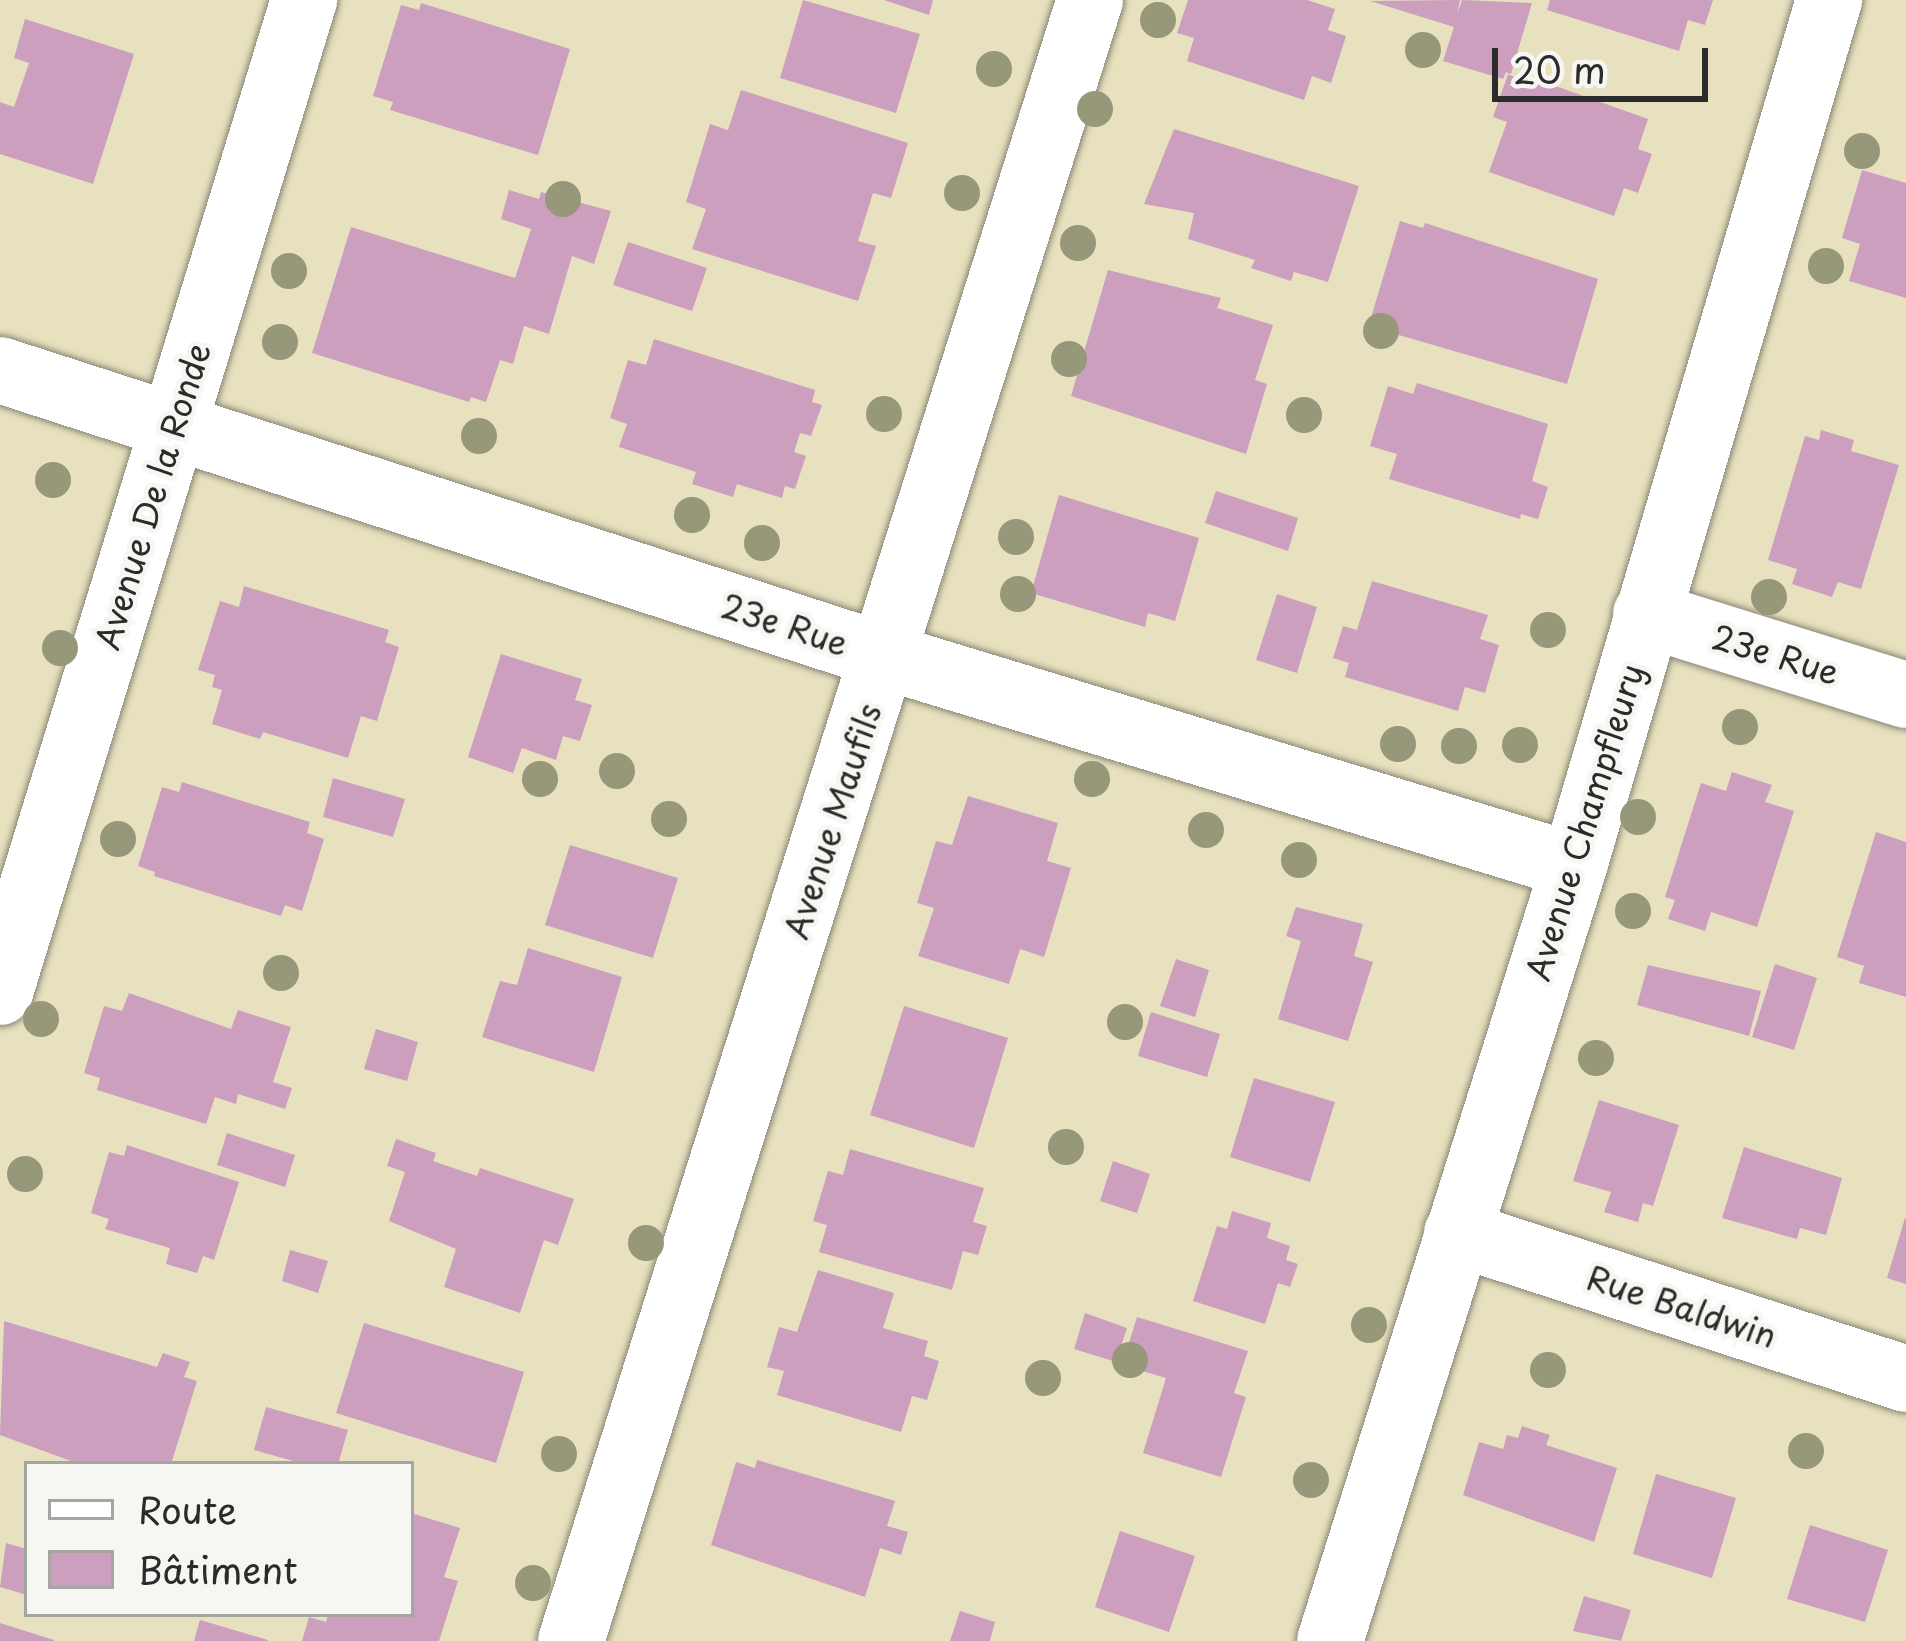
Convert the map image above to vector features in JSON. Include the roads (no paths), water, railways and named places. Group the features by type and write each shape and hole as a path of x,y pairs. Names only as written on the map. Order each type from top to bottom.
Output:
{"street":[{"name":"Avenue De la Ronde","path":"0,992 304,0"},
{"name":"Avenue Maufils","path":"572,1641 1090,0"},
{"name":"Avenue Champfleury","path":"1330,1641 1574,866 1829,0"},
{"name":"23e Rue","path":"0,370 884,656 1574,866"},
{"name":"23e Rue","path":"1646,614 1906,695"},
{"name":"Rue Baldwin","path":"1457,1233 1906,1379"}]}
